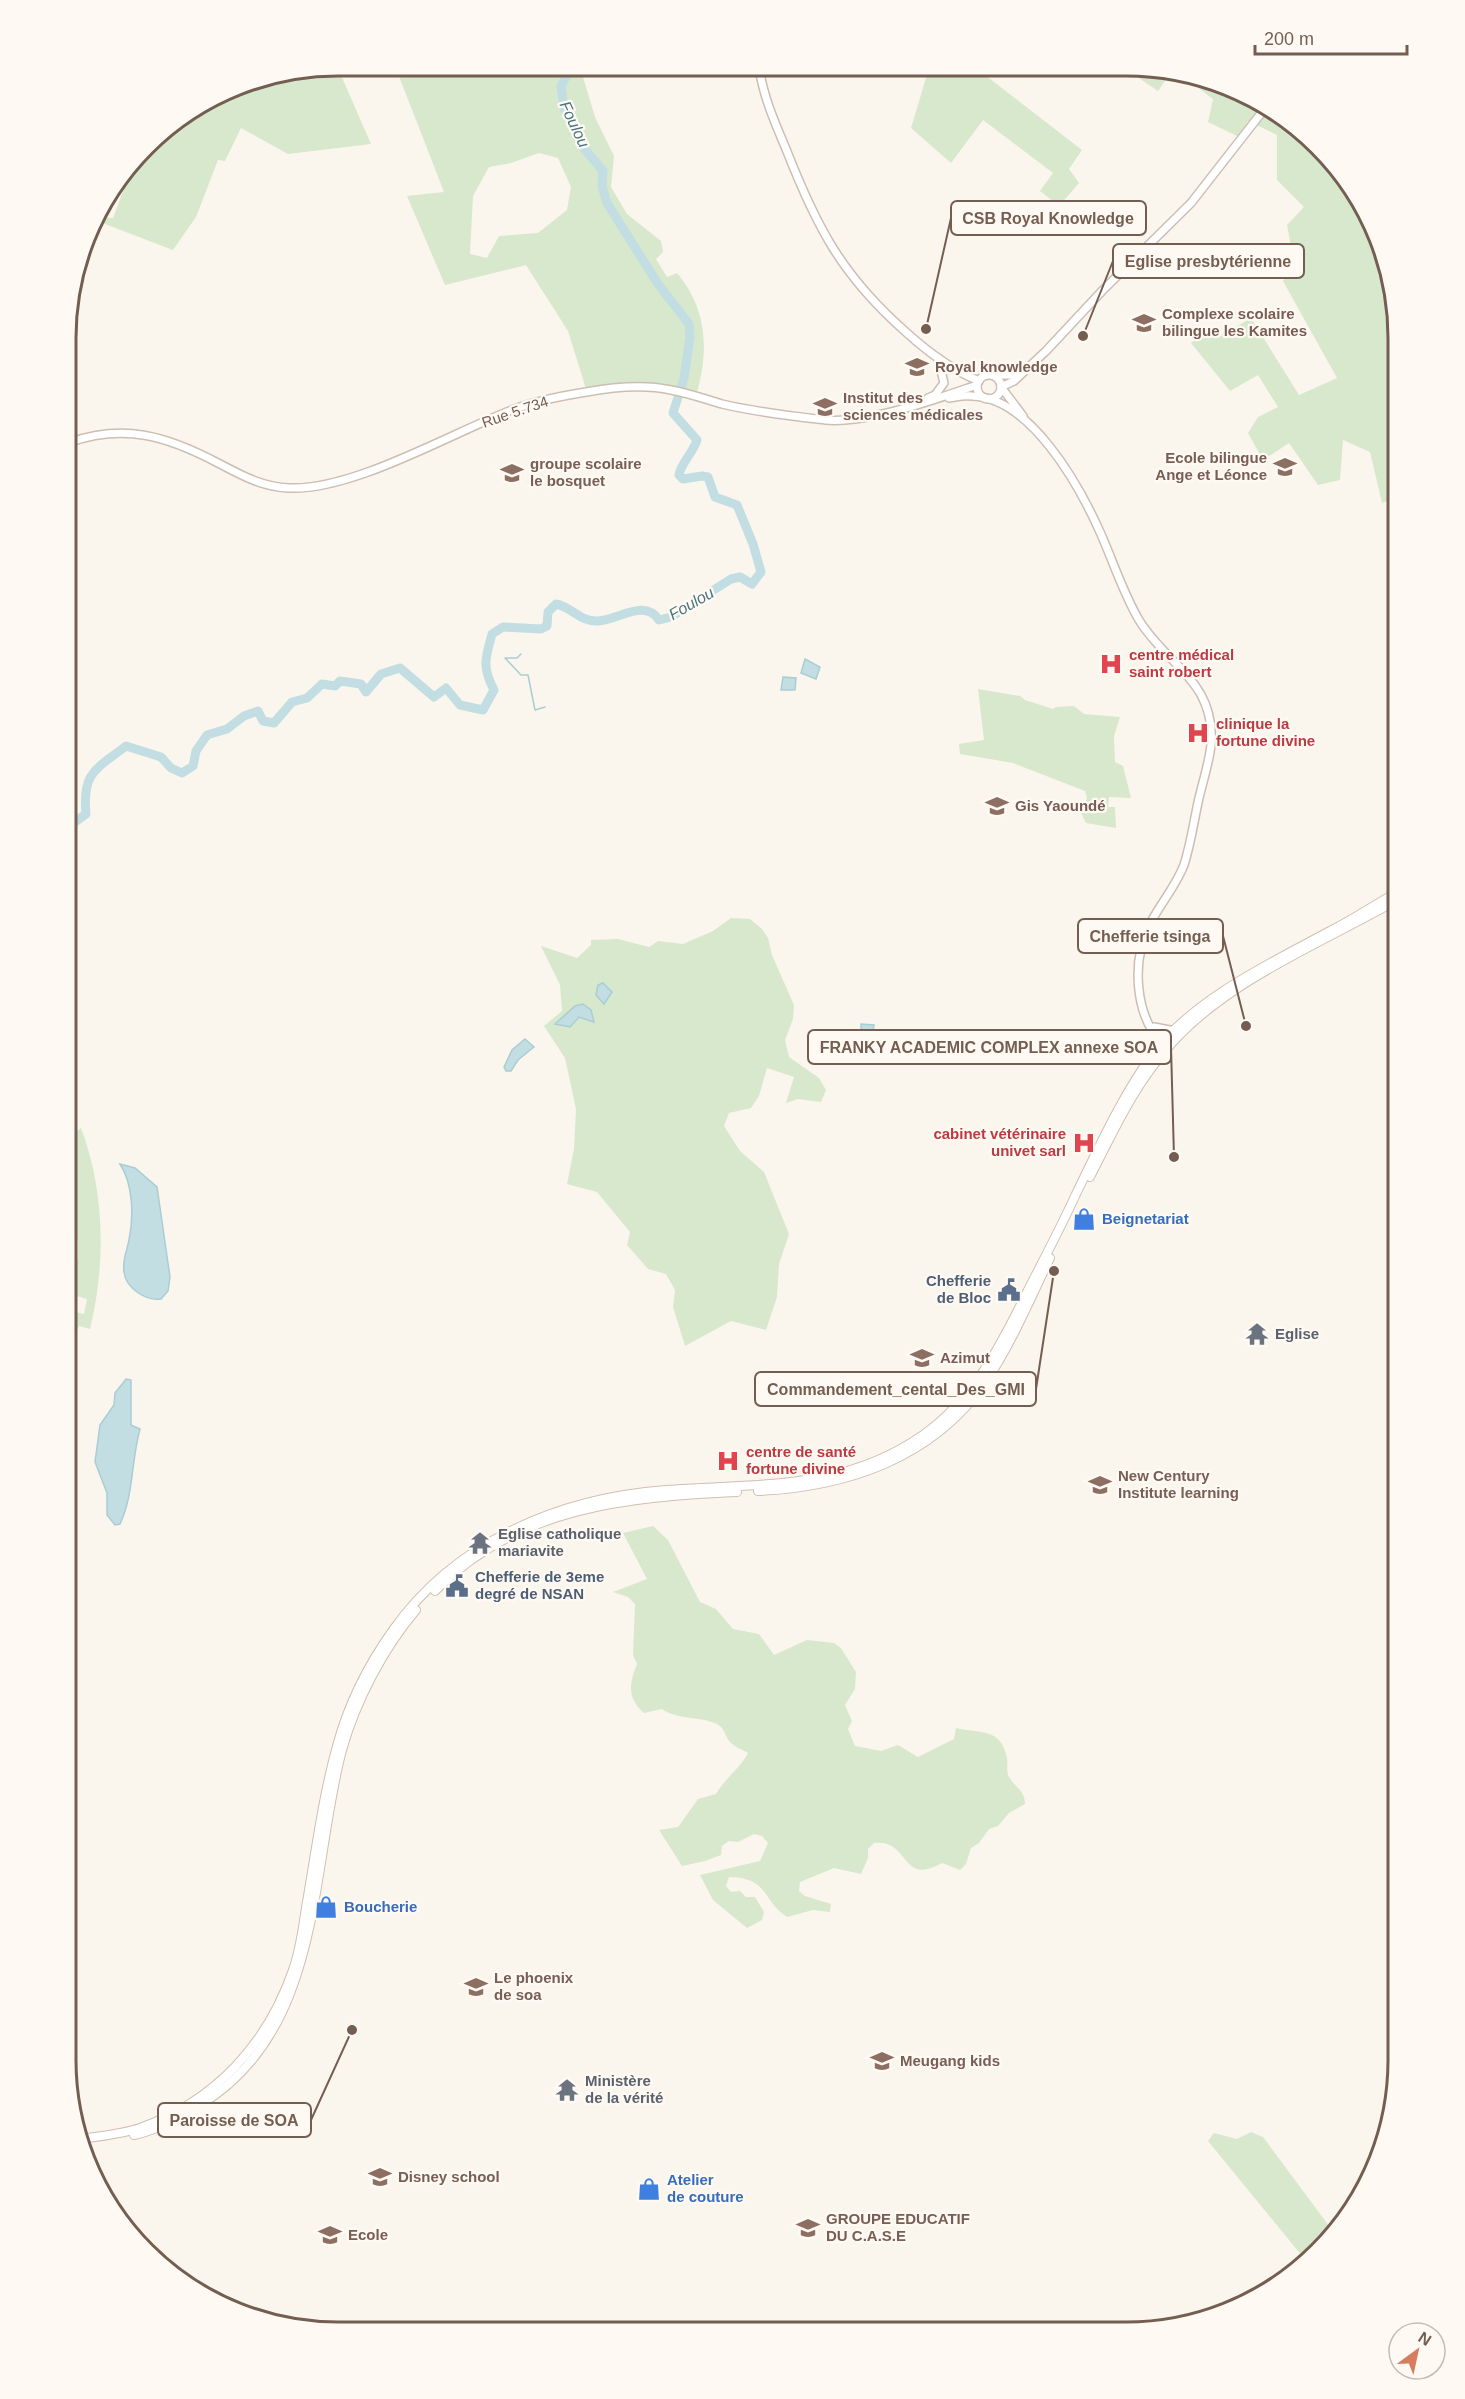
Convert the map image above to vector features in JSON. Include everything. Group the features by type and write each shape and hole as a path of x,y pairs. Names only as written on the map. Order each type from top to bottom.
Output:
{"main road":[{"path":"90,2143 138,2134 177,2119 216,2095 239,2074 265,2042 299,1971 313,1913 342,1749 356,1712 399,1631 443,1583 509,1537 573,1511 619,1501 796,1489 849,1479 886,1465 927,1441 966,1406 990,1374 1120,1118 1175,1031 1193,1014 1240,981 1388,897"},
{"path":"88,2138 137,2129 188,2106 212,2091 256,2044 275,2012 294,1970 303,1933 336,1747 349,1708 370,1666 395,1627 439,1579 507,1532 571,1505 665,1490 795,1484 844,1474 882,1459 923,1435 949,1413 977,1382 1007,1331 1114,1116 1153,1054 1243,986 1388,905"}],"street":[{"path":"761,76 767,101 805,199 835,254 882,311 941,360 983,379 998,380 1078,489 1139,620 1198,688 1207,704 1211,721 1210,746 1183,866 1143,939 1138,976 1139,990 1153,1028 1166,1045"},
{"path":"983,379 980,394 985,398 996,397 1001,387 1009,385 1028,368 1191,203 1260,114"},
{"path":"904,407 935,395 941,390 944,375 941,360"},
{"path":"983,379 1015,375 1028,368"},
{"name":"Rue 5.734","path":"76,441 113,433 161,437 255,482 288,488 308,488 368,471 531,404 611,389 642,387 670,389 744,408 826,420 875,415 941,398 983,379"},
{"path":"941,398 973,396 985,398 1000,403 1026,421"},
{"path":"1153,1028 1175,1031"},
{"path":"1153,1028 1153,1054"}],"green space":[{"path":"341,76 371,144 288,154 241,128 225,161 218,160 196,217 173,250 104,224 107,218 113,218 124,189 131,179 153,153 193,121 238,96 271,85"},
{"path":"399,76 583,76 595,117 614,156 611,187 627,214 661,241 663,252 656,259 667,277 677,273 695,302 703,332 704,348 696,396 656,388 587,392 568,331 526,265 445,285 407,196 444,192","holes":["539,153 558,158 571,187 567,210 538,233 499,236 487,258 470,254 473,196 489,167 511,163"]},
{"path":"927,76 986,76 1082,150 1069,169 1079,183 1059,206 1040,191 1053,173 983,120 951,163 911,128"},
{"path":"1137,77 1166,80 1158,91"},
{"path":"1194,85 1227,96 1257,112 1286,131 1312,153 1344,193 1369,238 1380,271 1388,322 1388,501 1382,503 1370,452 1343,440 1340,480 1318,485 1289,443 1263,460 1248,433 1258,417 1278,407 1258,375 1230,391 1191,343 1207,330 1219,337 1251,318 1299,395 1337,378 1283,281 1294,263 1287,225 1304,207 1277,180 1277,135 1248,121 1239,137 1208,122 1213,99"},
{"path":"978,689 1020,696 1025,700 1053,709 1074,706 1084,714 1120,717 1114,736 1115,762 1123,766 1131,798 1109,797 1108,807 1115,807 1116,828 1086,823 1081,813 1087,798 1085,791 1013,763 960,754 959,744 984,740"},
{"path":"731,918 750,919 762,929 768,938 772,955 794,1005 793,1019 785,1040 789,1057 819,1078 826,1090 821,1102 798,1099 786,1103 794,1077 767,1068 759,1096 751,1108 729,1113 724,1126 740,1151 764,1172 789,1234 779,1264 777,1297 766,1330 731,1321 685,1346 673,1307 675,1290 666,1274 648,1269 627,1245 630,1232 597,1192 567,1184 574,1149 576,1109 565,1058 544,1026 562,1011 560,985 541,946 577,958 591,945 591,940 618,939 649,947 658,941 683,944 713,931"},
{"path":"81,1128 95,1177 99,1202 101,1253 90,1329 79,1326 76,1333 76,1312 84,1314 87,1299 76,1296 78,1241 76,1237 76,1132"},
{"path":"653,1526 668,1540 700,1602 716,1609 733,1629 759,1634 774,1655 807,1640 834,1643 841,1648 856,1672 855,1689 845,1705 852,1721 848,1729 855,1746 881,1751 898,1745 918,1757 954,1739 956,1728 995,1736 1004,1748 1008,1775 1022,1793 1025,1804 1009,1813 998,1826 989,1829 979,1843 971,1848 966,1864 960,1870 942,1863 928,1869 919,1869 912,1866 894,1847 886,1843 874,1843 868,1849 868,1858 861,1874 834,1868 800,1882 799,1891 805,1896 831,1904 830,1912 813,1910 787,1917 752,1881 729,1877 726,1886 731,1892 740,1891 746,1897 755,1897 764,1912 762,1920 747,1928 713,1900 700,1875 760,1861 768,1843 762,1836 754,1834 738,1842 729,1841 722,1846 721,1855 682,1866 659,1830 678,1827 698,1799 716,1794 748,1753 731,1743 717,1724 675,1715 662,1709 644,1713 632,1696 631,1684 637,1664 633,1655 635,1604 628,1597 613,1592 647,1579 623,1533"},
{"path":"1251,2132 1263,2137 1329,2226 1301,2255 1208,2141 1214,2133 1237,2139"}],"water":[{"path":"805,659 820,667 816,679 801,673"},
{"path":"783,677 796,678 795,690 781,690"},
{"path":"603,983 612,992 604,1004 596,995 598,985"},
{"path":"583,1004 591,1010 594,1022 579,1017 570,1027 555,1024 575,1006"},
{"path":"861,1024 874,1025 872,1038 861,1037"},
{"path":"525,1039 534,1047 518,1060 511,1071 506,1071 504,1067 512,1050"},
{"path":"120,1164 135,1168 157,1187 170,1277 168,1291 161,1299 149,1298 137,1292 128,1283 124,1272 132,1211 128,1181"},
{"path":"126,1379 131,1380 131,1425 140,1429 125,1513 120,1524 115,1525 107,1515 107,1493 95,1462 100,1425 114,1405 115,1393"}],"waterway":[{"name":"Foulou","path":"76,821 86,814 86,789 93,773 126,746 161,757 171,768 182,773 193,766 196,751 207,735 227,729 244,716 258,711 263,721 274,723 292,702 307,698 322,684 335,686 340,681 361,684 366,692 381,674 400,668 434,697 446,688 460,705 483,710 494,690 486,669 488,650 492,634 503,627 541,629 547,626 548,612 556,604 592,621 606,620 639,610 653,614 659,620 671,617 731,579 740,577 752,584 761,572 753,544 737,505 715,497 708,477 683,479 679,475 697,440 673,413 684,378 690,337 689,324 658,284 607,203 602,186 603,171 583,147 564,108 561,86 566,76"},
{"path":"521,654 517,658 505,658 521,675 528,675 535,710 545,707"}],"place":[{"name":"Complexe scolaire bilingue les Kamites","path":"1144,323"},
{"name":"CSB Royal Knowledge","path":"926,329"},
{"name":"Eglise presbytérienne","path":"1083,336"},
{"name":"Royal knowledge","path":"917,367"},
{"name":"Institut des sciences médicales","path":"825,407"},
{"name":"Ecole bilingue Ange et Léonce","path":"1285,467"},
{"name":"groupe scolaire le bosquet","path":"512,473"},
{"name":"centre médical saint robert","path":"1111,664"},
{"name":"clinique la fortune divine","path":"1198,733"},
{"name":"Gis Yaoundé","path":"997,806"},
{"name":"Chefferie tsinga","path":"1246,1026"},
{"name":"cabinet vétérinaire univet sarl","path":"1084,1143"},
{"name":"FRANKY ACADEMIC COMPLEX annexe SOA","path":"1174,1157"},
{"name":"Beignetariat","path":"1084,1219"},
{"name":"Commandement_cental_Des_GMI","path":"1054,1271"},
{"name":"Chefferie de Bloc","path":"1009,1290"},
{"name":"Eglise","path":"1257,1334"},
{"name":"Azimut","path":"922,1358"},
{"name":"centre de santé fortune divine","path":"728,1461"},
{"name":"New Century Institute learning","path":"1100,1485"},
{"name":"Eglise catholique mariavite","path":"480,1543"},
{"name":"Chefferie de 3eme degré de NSAN","path":"457,1586"},
{"name":"Boucherie","path":"326,1907"},
{"name":"Le phoenix de soa","path":"476,1987"},
{"name":"Paroisse de SOA","path":"352,2030"},
{"name":"Meugang kids","path":"882,2061"},
{"name":"Ministère de la vérité","path":"567,2090"},
{"name":"Disney school","path":"380,2177"},
{"name":"Atelier de couture","path":"649,2189"},
{"name":"GROUPE EDUCATIF DU C.A.S.E","path":"808,2228"},
{"name":"Ecole","path":"330,2235"}]}
